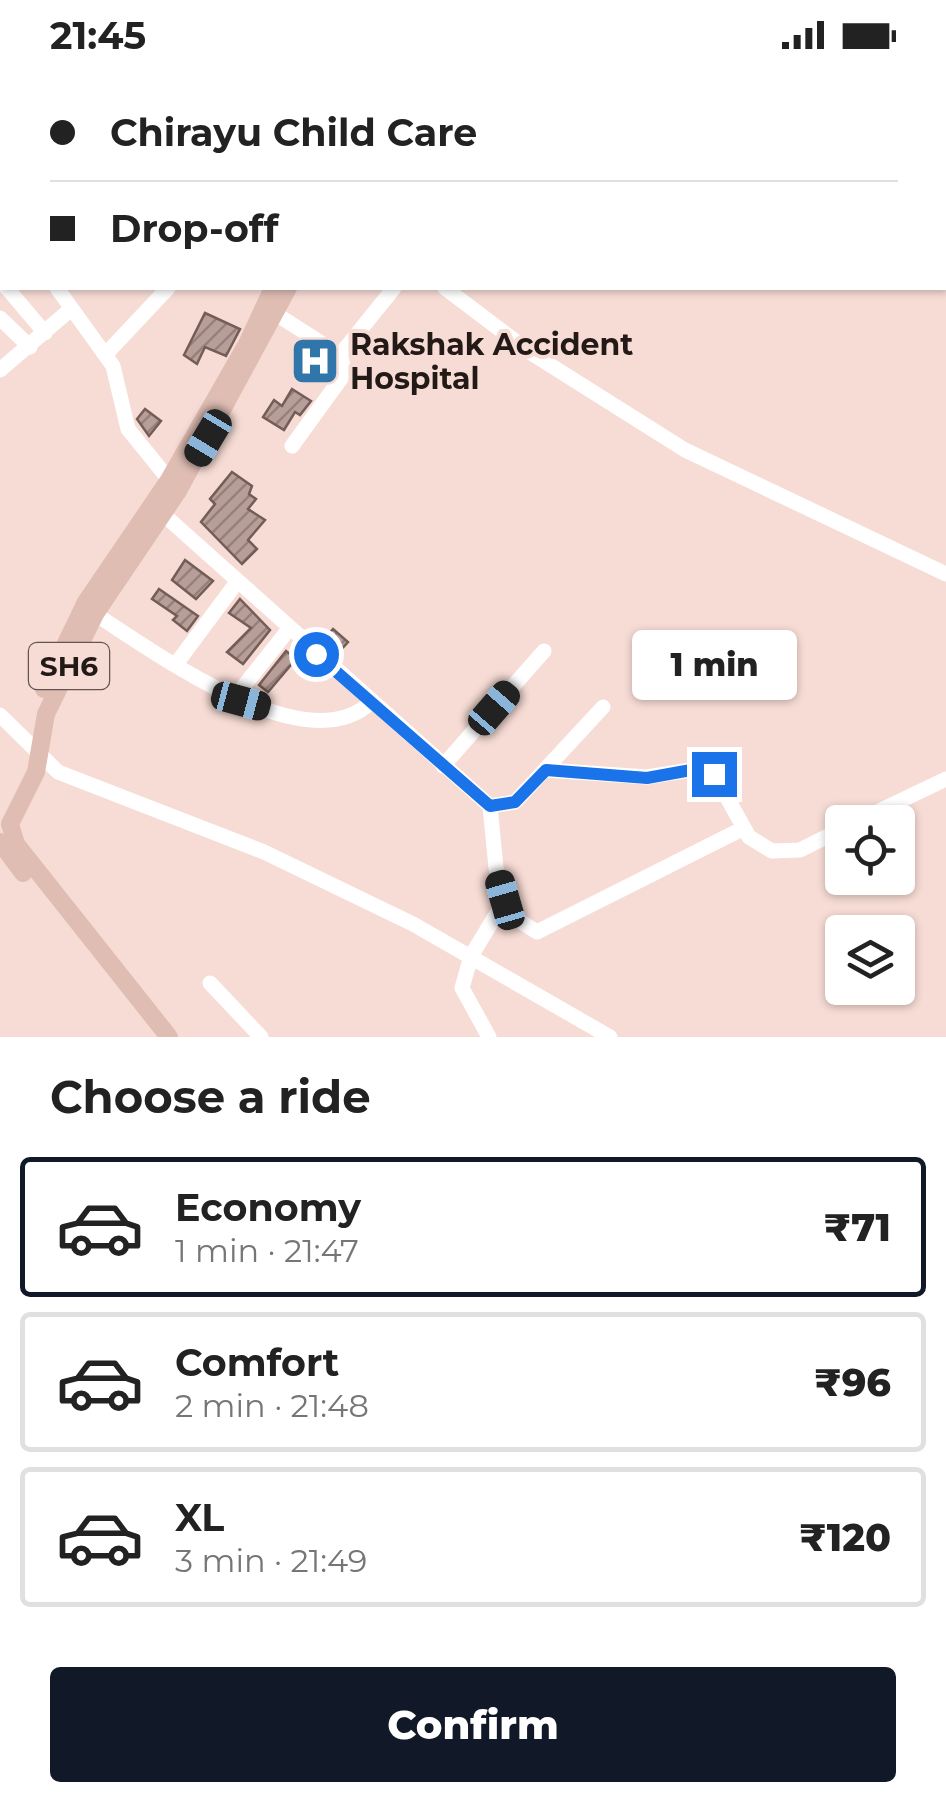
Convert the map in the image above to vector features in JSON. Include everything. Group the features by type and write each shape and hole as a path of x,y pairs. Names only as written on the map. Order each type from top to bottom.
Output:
{"main road":[{"name":"SH6","path":"155,1037 29,872 10,830 46,714 94,614 163,514 272,290"},
{"name":"SH6","path":"0,816 34,748 43,692 86,602 174,486 287,290"},
{"name":"SH6","path":"0,842 169,1037"}],"street":[{"path":"10,290 45,333"},
{"path":"58,290 113,366 128,429 174,486"},
{"path":"105,355 166,290"},
{"path":"340,354 392,290"},
{"path":"448,290 531,354 686,450 946,574"},
{"path":"0,370 71,308"},
{"path":"276,314 340,354 344,364 342,378 292,446"},
{"path":"0,318 30,347"},
{"path":"163,514 370,703 490,806 496,868 505,900 471,956 462,991 489,1037"},
{"path":"176,664 238,582"},
{"path":"94,614 234,698 325,724 355,717 370,703"},
{"path":"234,698 289,629"},
{"path":"443,766 544,650"},
{"path":"490,806 515,802 602,707"},
{"path":"0,716 58,772 264,852 471,956 610,1037"},
{"path":"546,770 647,778 702,768 714,774 749,837 772,851 800,850 825,838"},
{"path":"891,805 946,778"},
{"path":"500,908 537,932 744,828"},
{"path":"210,982 261,1037"}],"building":[{"path":"205,313 240,329 226,356 205,347 197,364 184,355"},
{"path":"307,347 330,362 333,369 324,380 297,359"},
{"path":"292,389 311,401 300,415 295,412 284,430 263,417 274,400 282,406"},
{"path":"145,409 161,421 149,436 137,419"},
{"path":"232,472 252,486 249,494 256,499 248,509 265,520 248,540 257,549 242,564 201,522 215,504 210,499"},
{"path":"185,560 213,581 196,599 172,580"},
{"path":"159,589 198,616 187,631 173,620 177,616 152,599"},
{"path":"240,599 270,630 243,664 227,652 251,628 229,613"},
{"path":"333,629 348,642 337,654 323,641"},
{"path":"286,651 296,659 268,692 259,685"}],"place":[{"name":"Rakshak Accident Hospital","path":"315,361"}],"route":[{"path":"316,654 490,806 515,802 546,770 647,778 702,768 714,774"}]}
